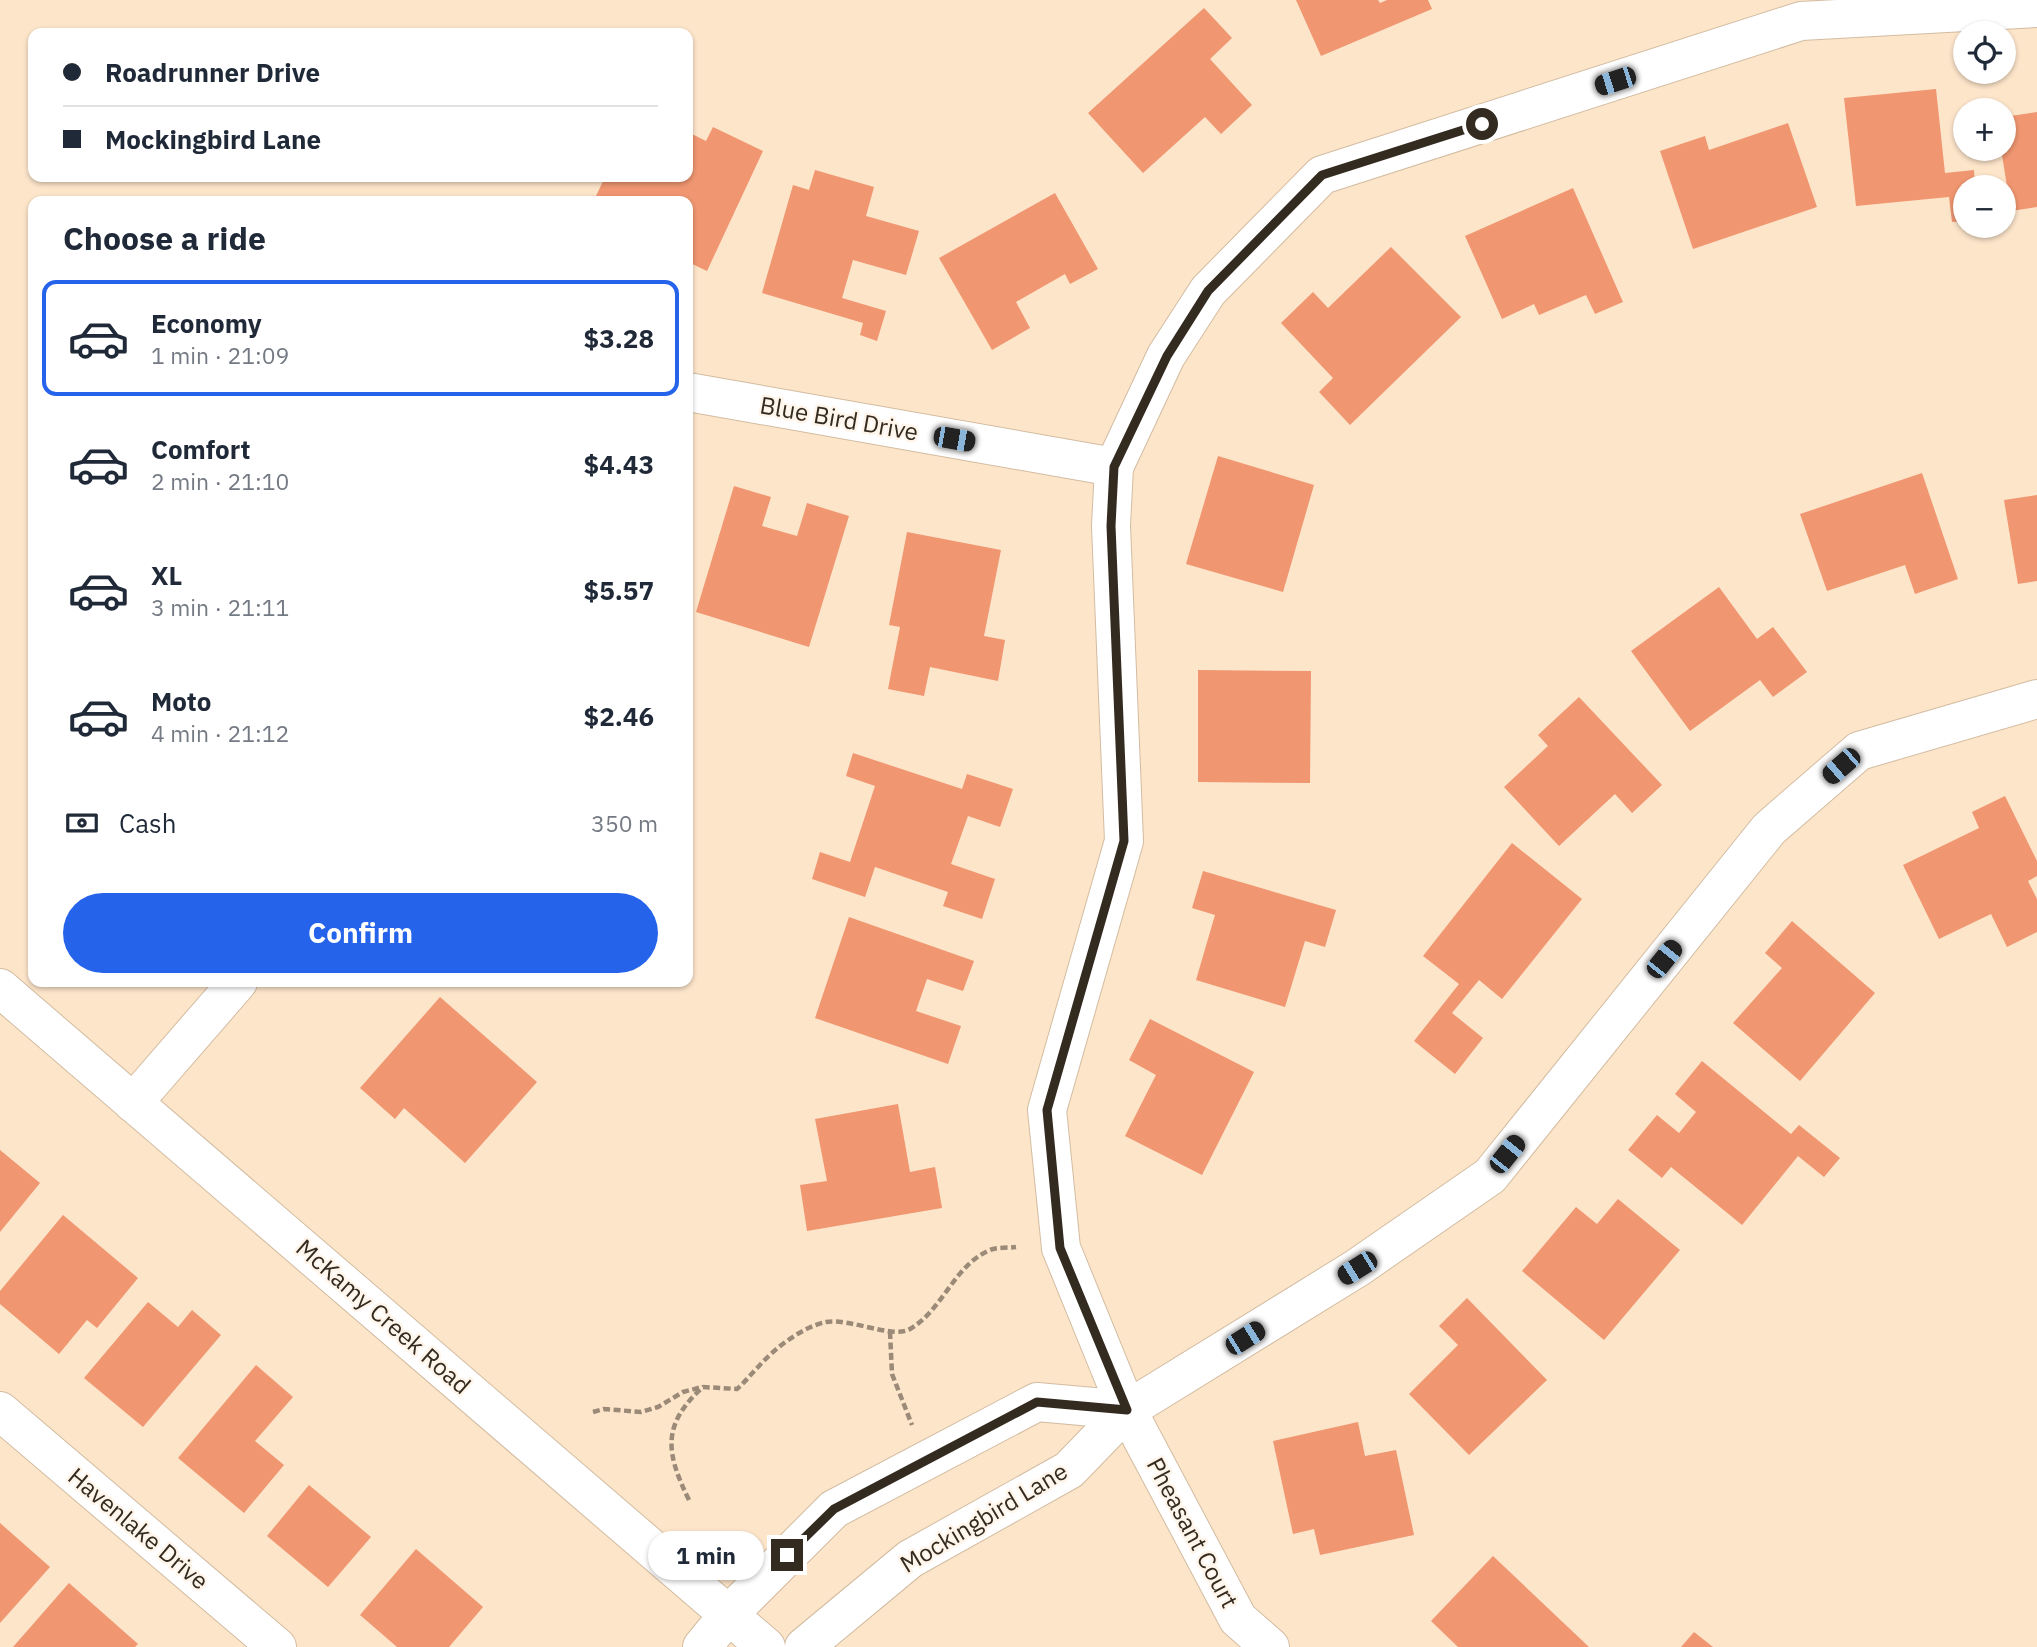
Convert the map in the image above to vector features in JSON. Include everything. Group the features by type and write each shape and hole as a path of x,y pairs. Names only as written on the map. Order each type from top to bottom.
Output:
{"street":[{"path":"1114,467 1167,356 1208,291 1322,175 1801,21 2037,8"},
{"name":"Blue Bird Drive","path":"693,393 1114,467"},
{"name":"Pheasant Court","path":"1114,467 1111,526 1124,841 1047,1110 1060,1248 1127,1410 1238,1619 1270,1647"},
{"name":"Mockingbird Lane","path":"804,1647 910,1559 1069,1470 1127,1410 1357,1268 1490,1176 1769,829 1860,751 2037,699"},
{"path":"133,1102 234,987"},
{"name":"McKamy Creek Road","path":"0,988 766,1647"},
{"path":"702,1647 729,1614 834,1509 1037,1402 1127,1410"},
{"name":"Havenlake Drive","path":"0,1411 276,1647"}],"path":[{"path":"593,1412 604,1409 641,1412 658,1407 683,1392 703,1387 737,1389 761,1364 803,1330 826,1322 847,1322 890,1332 907,1331 921,1322 939,1303 970,1264 990,1250 1016,1247"},
{"path":"890,1332 892,1374 913,1428"},
{"path":"689,1500 678,1478 670,1437 677,1417 703,1387"}],"building":[{"path":"1296,0 1378,0 1380,3 1387,0 1428,0 1432,9 1321,56"},
{"path":"1204,8 1232,38 1210,59 1252,105 1221,134 1205,117 1143,173 1088,113"},
{"path":"1936,89 1945,173 1974,170 1974,175 1953,175 1953,222 1949,197 1856,206 1844,98"},
{"path":"2037,112 2037,207 2016,210 2016,175 2005,175 2003,161 2016,161 2016,115"},
{"path":"1788,123 1817,207 1693,249 1660,151 1705,136 1709,150"},
{"path":"713,127 763,151 707,271 693,264 693,196 596,196 603,182 693,182 693,134 706,141"},
{"path":"815,170 874,187 866,216 919,231 906,275 853,260 842,298 886,311 877,341 860,335 863,323 762,293 793,185 809,190"},
{"path":"1573,188 1623,302 1595,314 1586,295 1539,315 1534,304 1502,319 1465,236"},
{"path":"1055,193 1098,269 1070,284 1065,274 1016,302 1030,328 992,350 939,258"},
{"path":"1391,247 1461,317 1350,425 1319,392 1333,378 1281,323 1313,292 1328,308"},
{"path":"1218,456 1314,485 1283,592 1186,564"},
{"path":"1922,473 1958,579 1915,594 1905,565 1827,591 1800,514"},
{"path":"734,486 771,497 762,526 797,536 807,503 849,516 809,647 696,612"},
{"path":"2037,495 2037,581 2018,584 2004,500"},
{"path":"907,532 1001,550 984,636 1005,640 998,681 930,667 924,696 888,689 900,627 889,625"},
{"path":"1719,587 1757,639 1773,627 1807,672 1773,697 1760,680 1690,731 1631,651"},
{"path":"1198,670 1311,671 1310,783 1198,782"},
{"path":"1579,697 1662,785 1632,813 1615,794 1559,846 1504,787 1548,746 1538,735"},
{"path":"853,753 962,789 967,774 1013,789 1000,827 968,816 951,864 995,879 982,919 943,906 948,892 875,867 865,897 812,879 820,852 850,862 875,786 846,776"},
{"path":"2005,796 2037,861 2037,876 2028,881 2037,899 2037,932 2007,947 1991,914 1939,939 1903,865 1979,828 1972,812"},
{"path":"1512,843 1582,899 1502,999 1479,980 1452,1013 1483,1038 1455,1074 1414,1041 1459,984 1423,956"},
{"path":"1203,871 1336,910 1325,947 1305,941 1285,1007 1196,980 1215,915 1192,908"},
{"path":"849,917 974,961 963,991 927,979 916,1011 961,1026 948,1064 815,1018"},
{"path":"1792,921 1875,993 1800,1081 1733,1023 1782,968 1765,953"},
{"path":"440,997 537,1082 465,1163 404,1108 395,1119 360,1088"},
{"path":"1150,1019 1254,1072 1202,1175 1125,1136 1156,1075 1129,1060"},
{"path":"1702,1061 1791,1134 1799,1125 1840,1158 1824,1177 1798,1156 1742,1225 1671,1167 1662,1178 1628,1150 1657,1115 1679,1133 1696,1112 1675,1094"},
{"path":"898,1104 910,1172 935,1167 942,1208 807,1231 800,1185 827,1181 815,1119"},
{"path":"0,1150 40,1183 0,1232"},
{"path":"1618,1199 1680,1250 1604,1340 1522,1271 1576,1207 1597,1224"},
{"path":"63,1215 138,1278 97,1328 87,1320 59,1354 0,1304 0,1291"},
{"path":"1467,1298 1547,1380 1469,1455 1409,1394 1458,1345 1439,1326"},
{"path":"148,1302 178,1327 192,1310 221,1335 143,1427 84,1378"},
{"path":"256,1365 293,1397 255,1441 284,1465 244,1513 178,1458"},
{"path":"1358,1422 1365,1456 1396,1450 1414,1535 1320,1555 1314,1529 1293,1534 1273,1441"},
{"path":"309,1485 371,1537 328,1587 267,1536"},
{"path":"0,1523 50,1567 0,1623"},
{"path":"416,1549 483,1607 449,1647 397,1647 360,1615"},
{"path":"1493,1556 1589,1647 1458,1647 1431,1621"},
{"path":"69,1583 138,1644 135,1647 13,1647"},
{"path":"1694,1632 1713,1647 1681,1647"}],"route":[{"path":"787,1555 834,1509 1037,1402 1127,1410 1060,1248 1047,1110 1124,841 1111,526 1114,467 1167,356 1208,291 1322,175 1482,124"}]}
